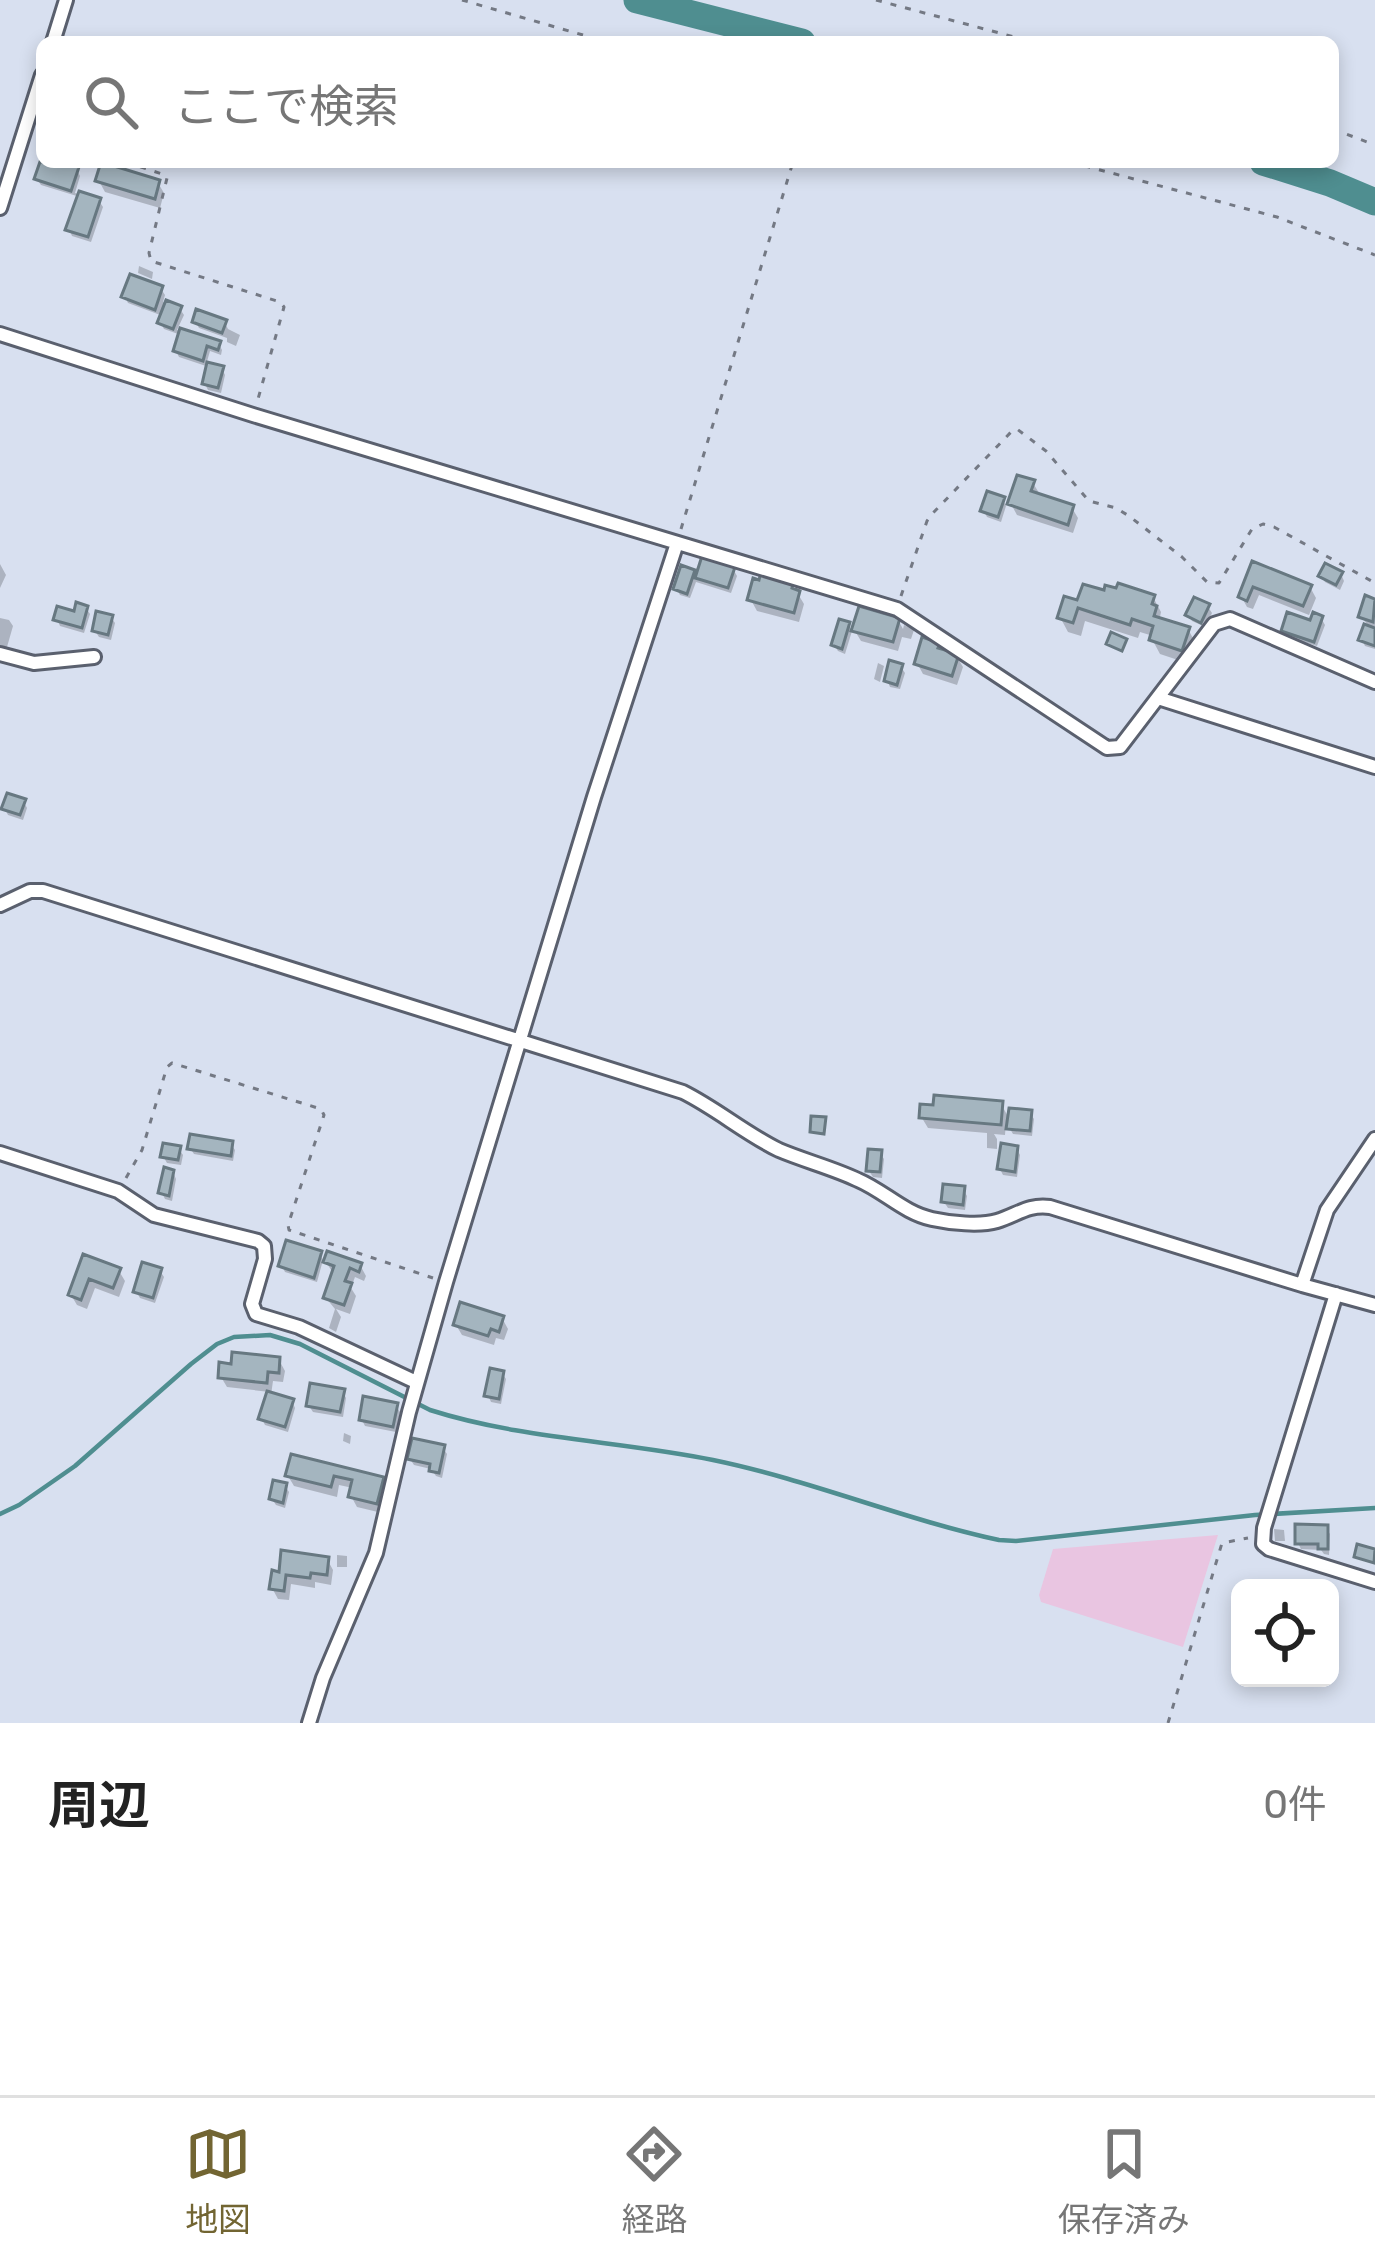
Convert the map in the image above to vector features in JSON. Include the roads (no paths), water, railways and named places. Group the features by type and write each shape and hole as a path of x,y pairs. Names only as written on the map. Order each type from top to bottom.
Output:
{"street":[{"path":"54,36 66,0"},
{"path":"0,208 36,94"},
{"path":"0,334 896,609 1107,748 1120,747 1214,624 1230,619 1375,682"},
{"path":"309,1723 322,1678 376,1552 416,1382 594,797 677,543"},
{"path":"0,654 34,663 94,657"},
{"path":"1158,698 1375,767"},
{"path":"0,904 30,891 43,891 683,1092 776,1148 857,1179 932,1219 987,1223 1024,1208 1050,1207 1375,1305"},
{"path":"1302,1285 1327,1210 1375,1139"},
{"path":"0,1153 118,1191 154,1215 258,1241 264,1246 265,1259 252,1304 256,1314 299,1327 416,1382"},
{"path":"1336,1294 1263,1531 1263,1544 1375,1582"}],"waterway":[{"path":"637,0 778,36"},
{"path":"1282,168 1375,202"},
{"path":"0,1514 75,1466 217,1344 234,1337 270,1335 300,1344 430,1410 464,1420 713,1460 999,1540 1375,1508"}]}
